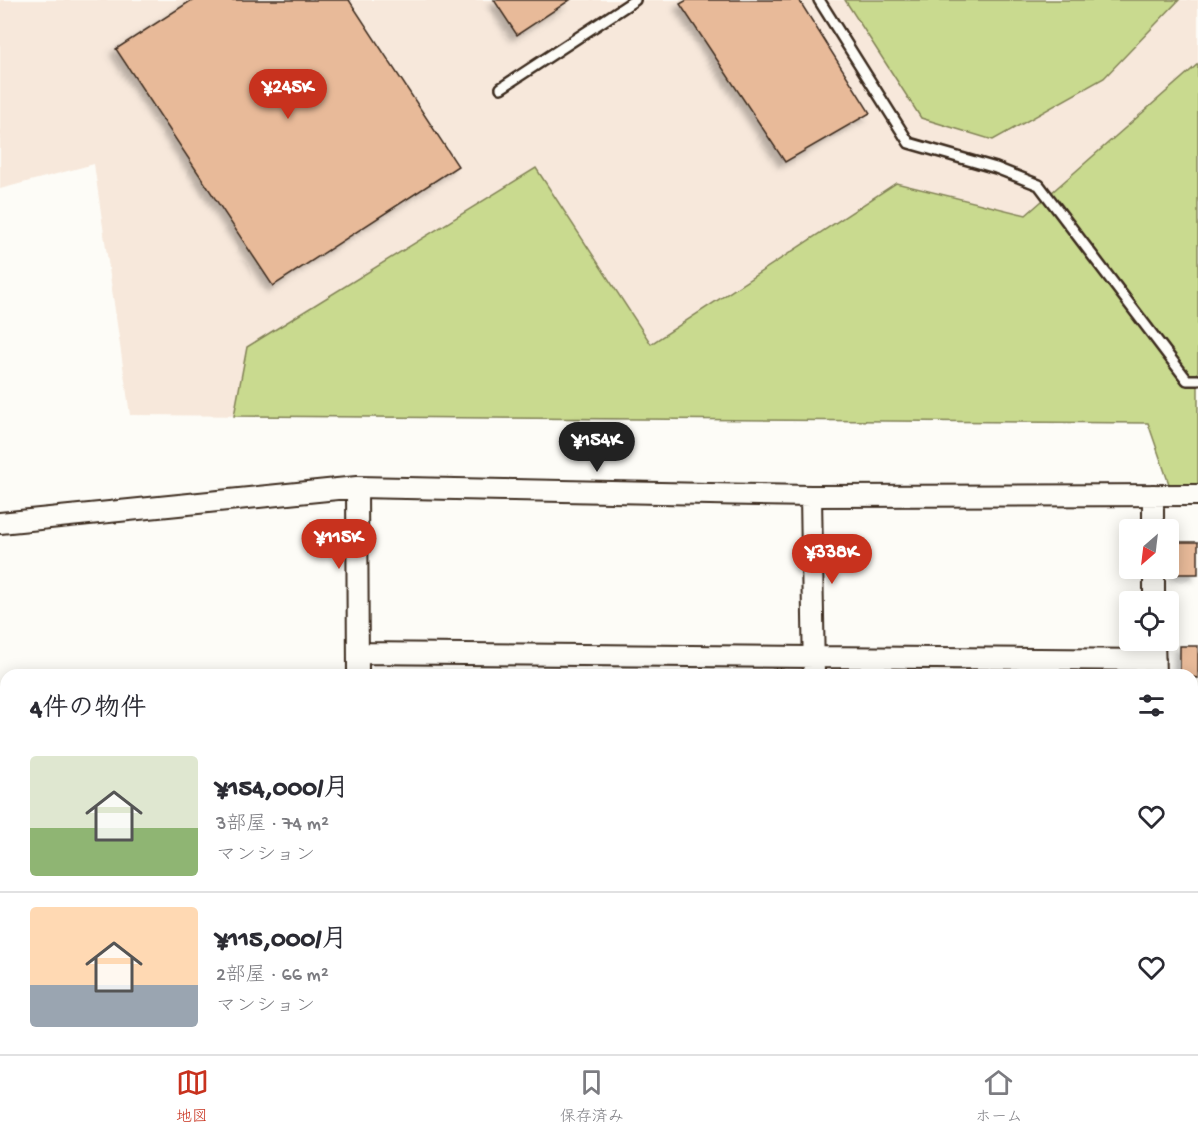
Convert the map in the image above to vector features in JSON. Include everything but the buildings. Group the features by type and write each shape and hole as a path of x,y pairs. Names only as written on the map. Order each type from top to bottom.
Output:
{"street":[{"path":"357,487 358,669"},
{"path":"0,524 357,487 811,496 1198,495"},
{"path":"1153,495 1153,519"},
{"path":"811,496 814,665"},
{"path":"358,653 814,665 1155,668 1154,651"}],"lane":[{"path":"501,88 635,0"},
{"path":"819,0 909,143 996,168 1039,185 1187,380 1198,381"}],"shaded area":[{"path":"0,0 1198,0 1198,262 1149,423 130,415 94,164 0,189"}],"green space":[{"path":"845,0 1179,0 1104,78 993,140 921,118"},
{"path":"1198,64 1198,484 1169,484 1148,423 234,416 247,347 536,168 651,344 896,183 1026,215"}]}
